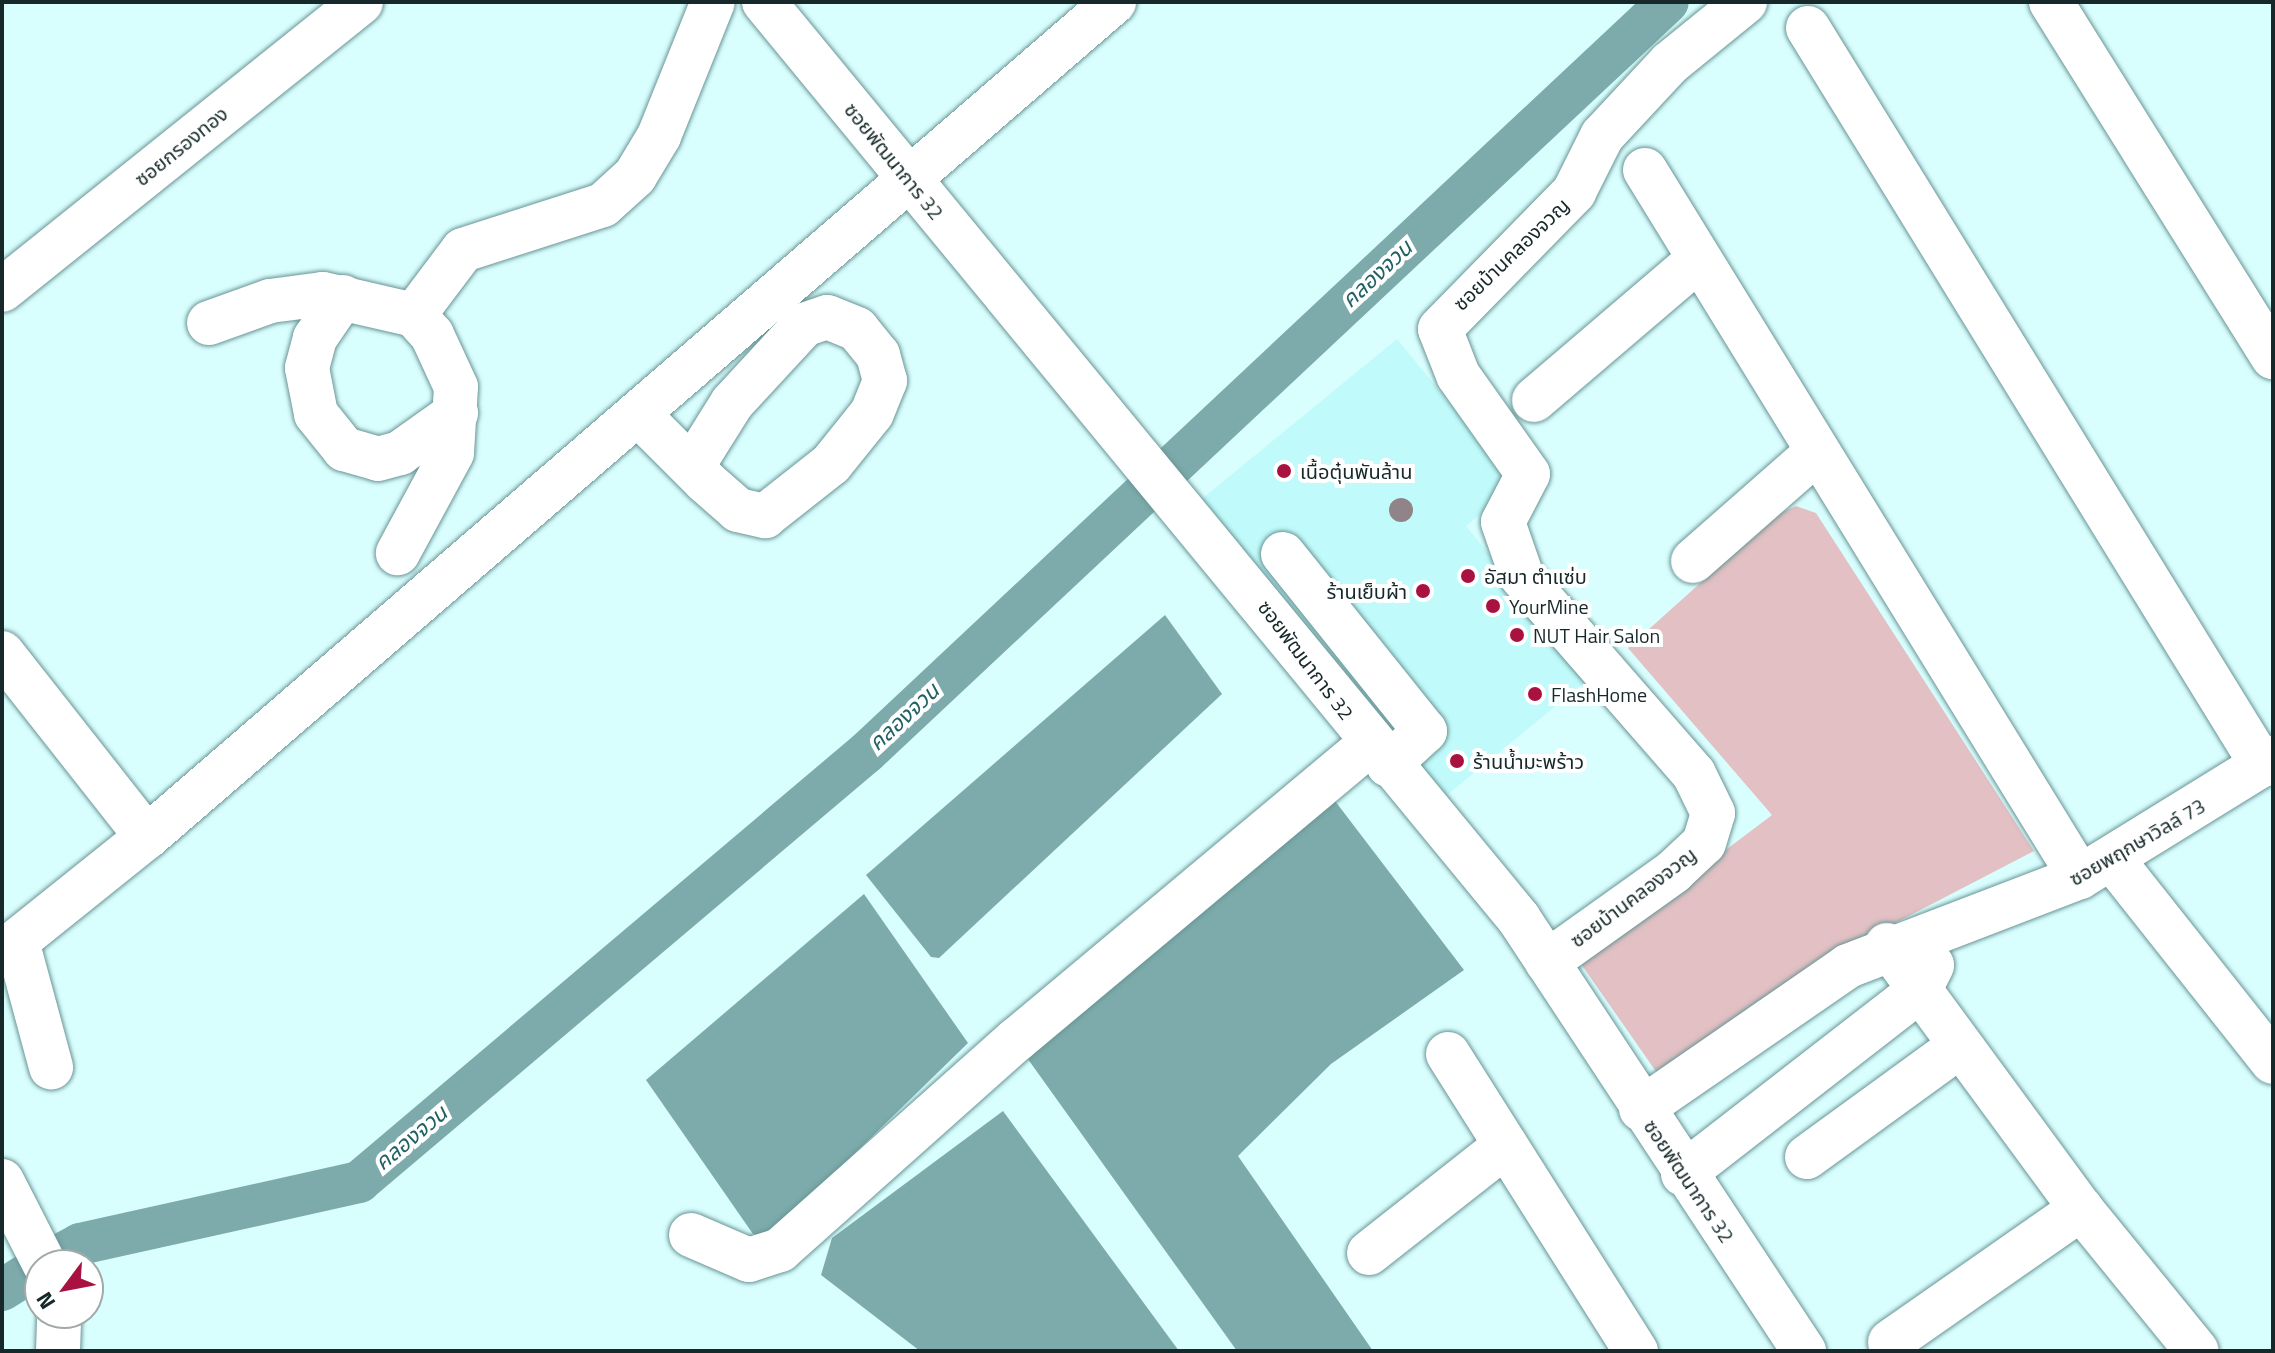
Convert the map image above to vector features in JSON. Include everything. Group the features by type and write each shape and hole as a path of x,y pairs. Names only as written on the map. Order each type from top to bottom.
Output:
{"street":[{"name":"ซอยกรองทอง","path":"2,290 361,2"},
{"path":"414,315 463,250 603,205 635,176 659,136 713,2"},
{"name":"ซอยพัฒนาการ 32","path":"764,2 910,182 1227,556 1379,754 1547,962 1683,1174 1804,1351"},
{"path":"51,1067 10,947 147,837 640,416 1114,2"},
{"name":"ซอยบ้านคลองจวญ","path":"1547,962 1673,872 1704,843 1713,813 1694,774 1507,551 1503,522 1528,474 1518,451 1458,375 1440,329 1574,192 1602,136 1670,63 1745,2"},
{"path":"2051,2 2273,357"},
{"path":"1808,28 2268,761"},
{"path":"1645,170 1697,261 1816,453 2096,868 2273,1062"},
{"path":"1534,400 1697,261"},
{"path":"209,323 297,294 343,297 414,315 444,355 456,413 439,488 398,553"},
{"path":"343,297 315,338 307,368 316,414 344,449 378,459 400,453 456,413"},
{"path":"640,416 692,467 738,510 765,516 831,464 872,413 885,381 878,355 857,329 827,317 804,325 732,403 692,467"},
{"path":"1693,561 1816,453"},
{"path":"691,1235 749,1260 780,1250 1016,1040 1379,754 1425,731 1283,554"},
{"path":"2,653 147,837"},
{"name":"ซอยพฤกษาวิลล์ 73","path":"1641,1109 1887,945 1949,931 2096,868 2268,761"},
{"path":"1683,1174 1919,991 1949,931"},
{"path":"1887,945 2081,1209 2197,1351"},
{"path":"1807,1157 1960,1046"},
{"path":"1448,1054 1628,1348"},
{"path":"1369,1253 1506,1145"},
{"path":"2,1181 38,1249"},
{"path":"1890,1342 2081,1209"},
{"path":"58,1351 59,1329"}],"shaded area":[{"path":"1397,339 1516,484 1466,526 1590,678 1441,800 1198,502"},
{"path":"1796,506 1816,513 2034,851 1876,933 1664,1083 1579,961 1772,815 1628,648 1776,515"},
{"path":"1165,615 1222,694 939,958 931,957 866,875"},
{"path":"1332,797 1464,970 1331,1064 1238,1156 1373,1351 1237,1351 1025,1055"},
{"path":"864,894 968,1043 769,1237 753,1234 646,1080"},
{"path":"1003,1111 1179,1351 920,1351 821,1275 832,1238"}],"waterway":[{"name":"คลองจวน","path":"71,1249 80,1244 359,1182 867,752 1668,2"},
{"name":"คลองจวน","path":"2,1290 24,1276"}],"place":[{"name":"เนื้อตุ๋นพันล้าน","path":"1284,471"},
{"name":"อัสมา ตำแซ่บ","path":"1468,576"},
{"name":"ร้านเย็บผ้า","path":"1423,591"},
{"name":"YourMine","path":"1493,606"},
{"name":"NUT Hair Salon","path":"1517,635"},
{"name":"FlashHome","path":"1535,694"},
{"name":"ร้านน้ำมะพร้าว","path":"1457,761"}]}
